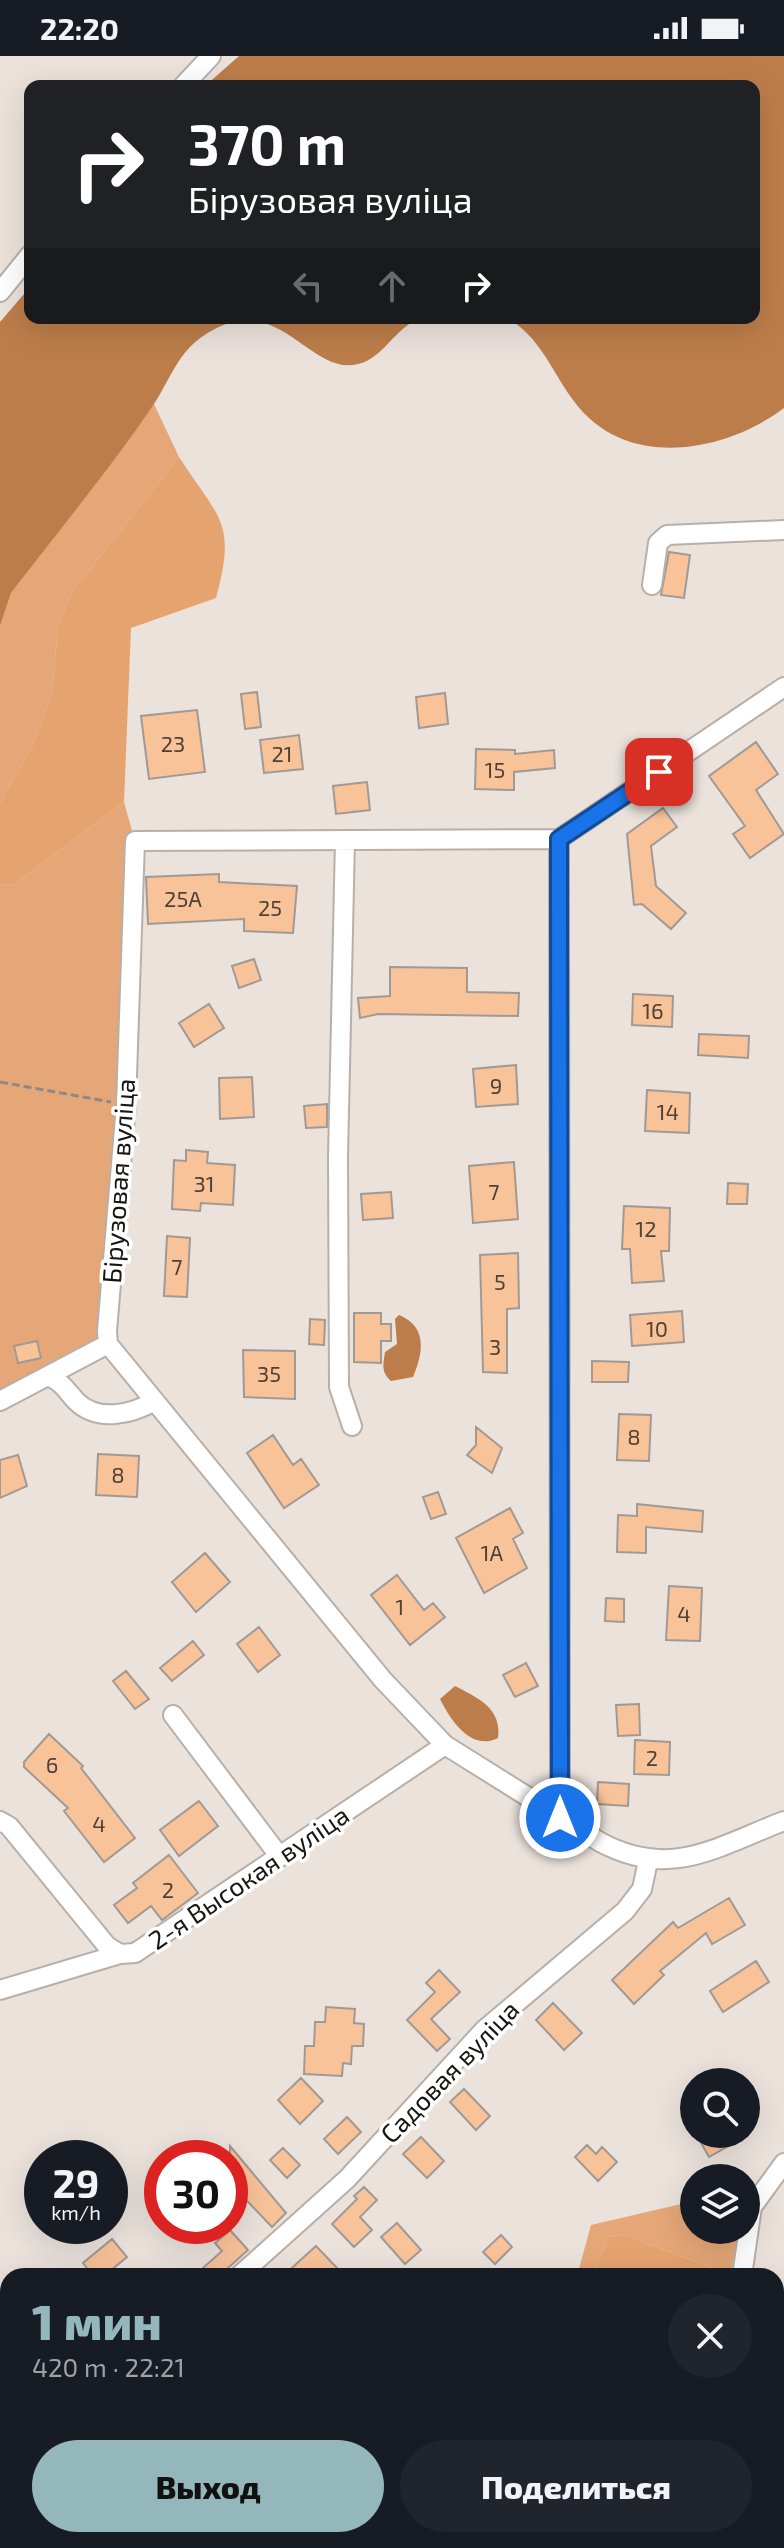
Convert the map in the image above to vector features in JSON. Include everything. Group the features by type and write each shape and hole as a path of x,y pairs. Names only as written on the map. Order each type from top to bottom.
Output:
{"street":[{"path":"189,80 211,56"},
{"path":"0,292 24,262"},
{"path":"652,585 658,543 667,535 784,530"},
{"path":"560,1818 559,839 784,687"},
{"name":"Бірузовая вуліца","path":"108,1344 126,1105 135,841 559,839"},
{"path":"345,840 338,1157 339,1387 352,1426"},
{"path":"0,1401 108,1344 383,1680 445,1745 623,1854 648,1861 675,1860 784,1821"},
{"path":"48,1376 62,1382 79,1404 94,1411 125,1414 155,1401"},
{"path":"173,1715 280,1857"},
{"name":"2-я Высокая вуліца","path":"0,1821 9,1826 107,1946 120,1954 135,1953 445,1745"},
{"name":"Садовая вуліца","path":"248,2268 347,2179 484,2030 625,1911 642,1889 648,1861"},
{"path":"0,1990 120,1954"},
{"path":"743,2268 752,2207 784,2163"}],"path":[{"path":"0,1082 126,1105"}],"shaded area":[{"path":"239,56 784,56 784,408 763,422 713,442 687,447 635,443 611,434 589,418 568,393 542,351 516,324 760,324 760,80 212,80"},
{"path":"24,294 24,324 226,324 200,338 185,353 137,428 11,593 0,626 0,322"},
{"path":"266,324 410,324 373,357 353,365 326,359"},
{"path":"154,404 179,457 72,592 58,626 52,693 33,745 0,803 0,626 11,593"},
{"path":"179,457 214,509 224,536 225,552 216,598 131,628 124,802 15,884 0,885 0,803 33,745 52,693 58,626 72,592"},
{"path":"124,802 135,841 108,1344 0,1401 0,885 15,884"},
{"path":"399,1315 415,1326 421,1350 413,1377 391,1381 384,1371 385,1352 397,1344 395,1319"},
{"path":"455,1686 487,1705 496,1719 498,1738 479,1741 470,1737 449,1716 440,1699"},
{"path":"680,2204 680,2244 736,2244 732,2268 712,2268 625,2235 608,2237 596,2268 579,2268 591,2225"},
{"path":"625,2235 712,2268 596,2268 608,2237"}],"building":[{"path":"669,552 690,555 684,598 661,595"},
{"path":"257,692 261,727 245,729 241,694"},
{"path":"445,693 448,724 419,728 416,697"},
{"path":"197,710 205,772 149,779 141,716"},
{"path":"299,735 303,769 264,773 260,740"},
{"path":"756,742 778,774 756,790 784,834 750,858 733,834 745,826 709,776"},
{"path":"476,749 515,750 515,754 554,750 555,768 514,772 514,790 475,789"},
{"path":"367,782 370,810 336,814 333,786"},
{"path":"663,808 677,827 651,846 656,886 686,913 671,929 642,904 634,905 627,834"},
{"path":"219,874 219,882 297,886 293,933 244,931 244,919 148,924 146,877"},
{"path":"254,959 261,980 239,988 232,966"},
{"path":"390,967 467,968 467,992 519,993 518,1016 378,1014 360,1018 358,998 390,996"},
{"path":"633,994 673,996 672,1027 632,1025"},
{"path":"209,1004 224,1028 194,1047 179,1023"},
{"path":"699,1034 749,1036 748,1058 698,1055"},
{"path":"516,1065 518,1104 476,1107 473,1069"},
{"path":"252,1077 254,1117 220,1119 219,1078"},
{"path":"647,1090 690,1093 689,1133 645,1131"},
{"path":"327,1104 327,1127 306,1128 304,1106"},
{"path":"186,1150 208,1152 207,1163 235,1165 233,1205 201,1203 200,1211 172,1209 174,1160 186,1161"},
{"path":"514,1162 518,1219 473,1223 469,1166"},
{"path":"728,1183 748,1184 747,1204 727,1204"},
{"path":"391,1192 393,1218 363,1220 361,1194"},
{"path":"624,1206 670,1208 669,1251 661,1251 664,1281 632,1283 630,1249 622,1249"},
{"path":"167,1236 190,1238 187,1297 164,1296"},
{"path":"518,1253 519,1308 507,1309 507,1373 483,1372 480,1255"},
{"path":"682,1311 684,1342 632,1346 630,1315"},
{"path":"354,1313 381,1313 381,1324 391,1324 391,1341 381,1341 381,1363 354,1362"},
{"path":"310,1319 325,1320 324,1345 309,1344"},
{"path":"37,1341 41,1358 18,1363 14,1346"},
{"path":"243,1350 295,1351 295,1399 244,1397"},
{"path":"592,1361 629,1362 628,1382 592,1382"},
{"path":"619,1414 651,1415 649,1461 617,1460"},
{"path":"476,1427 502,1448 492,1473 467,1455 476,1445"},
{"path":"273,1435 293,1465 301,1459 319,1485 284,1508 247,1453"},
{"path":"98,1454 139,1456 137,1497 96,1495"},
{"path":"18,1455 27,1486 0,1498 0,1460"},
{"path":"438,1492 446,1514 431,1519 423,1497"},
{"path":"637,1504 703,1511 702,1532 646,1527 646,1553 617,1552 618,1515 637,1516"},
{"path":"510,1508 523,1533 513,1539 527,1568 484,1593 456,1538"},
{"path":"205,1553 230,1582 196,1612 172,1582"},
{"path":"397,1575 424,1610 433,1603 445,1617 410,1645 371,1595"},
{"path":"669,1586 702,1588 700,1641 666,1640"},
{"path":"606,1598 624,1599 624,1622 605,1621"},
{"path":"259,1627 280,1655 258,1672 237,1644"},
{"path":"193,1641 204,1655 172,1681 160,1668"},
{"path":"526,1663 538,1686 515,1697 503,1675"},
{"path":"126,1671 149,1699 135,1709 113,1681"},
{"path":"639,1704 640,1735 618,1736 616,1705"},
{"path":"49,1734 83,1766 81,1768 135,1838 104,1862 64,1811 68,1808 24,1767 24,1762"},
{"path":"635,1740 670,1742 669,1775 634,1774"},
{"path":"598,1782 629,1784 628,1806 597,1804"},
{"path":"199,1801 218,1826 179,1856 160,1830"},
{"path":"169,1855 198,1893 162,1920 151,1906 128,1923 114,1905 137,1888 133,1883"},
{"path":"729,1898 745,1925 712,1944 706,1933 660,1971 664,1975 634,2004 612,1980 673,1922 678,1928"},
{"path":"756,1961 769,1982 723,2012 710,1991"},
{"path":"439,1970 460,1992 431,2019 450,2039 437,2051 407,2020 435,1992 426,1983"},
{"path":"553,2003 582,2033 564,2050 536,2020"},
{"path":"326,2007 355,2009 354,2023 364,2024 363,2046 352,2046 351,2064 343,2063 342,2076 304,2074 305,2046 314,2046 315,2022 325,2022"},
{"path":"301,2078 323,2101 300,2124 278,2100"},
{"path":"464,2089 490,2116 476,2130 450,2102"},
{"path":"347,2117 361,2132 338,2154 324,2139"},
{"path":"421,2137 444,2161 427,2178 403,2154"},
{"path":"587,2145 596,2154 602,2147 617,2162 598,2181 575,2157"},
{"path":"283,2148 300,2165 287,2178 270,2160"},
{"path":"704,2148 725,2148 709,2157"},
{"path":"248,2168 286,2213 272,2227 248,2202"},
{"path":"364,2187 377,2200 360,2217 372,2230 354,2247 332,2224 357,2199 354,2196"},
{"path":"397,2223 421,2250 405,2264 381,2237"},
{"path":"501,2235 512,2247 495,2264 483,2252"},
{"path":"106,2244 116,2244 127,2257 114,2268 87,2268 83,2263"},
{"path":"216,2244 243,2244 248,2250 228,2268 203,2268 222,2251"},
{"path":"316,2246 337,2268 292,2268"}],"route":[{"path":"560,1818 559,839 659,772"}]}
